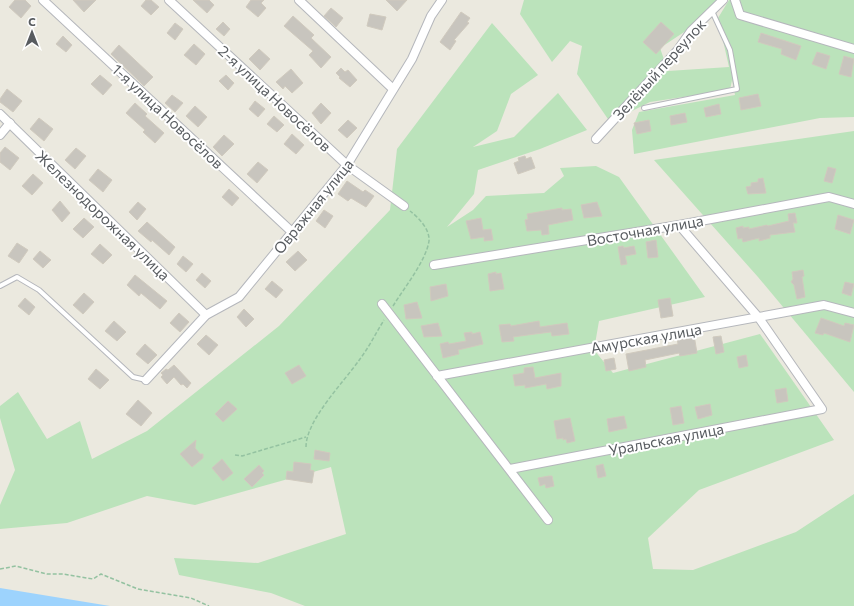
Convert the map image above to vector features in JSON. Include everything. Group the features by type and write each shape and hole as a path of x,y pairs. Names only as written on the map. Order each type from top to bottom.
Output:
{"street":[{"name":"1-я улица Новосёлов","path":"43,0 292,232"},
{"name":"2-я улица Новосёлов","path":"169,0 347,165 404,206"},
{"path":"299,0 393,89"},
{"name":"Овражная улица","path":"146,380 206,315 239,297 347,165 412,59 432,16 442,0"},
{"name":"Зелёный переулок","path":"596,140 677,51 690,31 723,0"},
{"path":"735,0 740,15 854,49"},
{"name":"Железнодорожная улица","path":"0,114 206,315"},
{"path":"0,135 10,123"},
{"name":"Восточная улица","path":"434,265 680,224 829,197 854,204"},
{"path":"680,224 758,318"},
{"path":"382,304 548,520"},
{"name":"Амурская улица","path":"438,376 824,305 854,313"},
{"name":"Уральская улица","path":"510,470 822,409 758,318"}],"lane":[{"path":"644,108 737,89 730,50 712,10"},
{"path":"0,286 17,277 39,290 133,377 146,380"}],"path":[{"path":"393,306 424,255 429,240 421,219 404,206"},
{"path":"306,447 306,437 319,414 361,358 385,319"},
{"path":"235,455 242,456 306,437"},
{"path":"0,569 16,566 47,574 63,574 93,579 101,574 138,589 191,598 209,606"}],"green space":[{"path":"524,0 722,0 719,9 660,48 668,71 729,67 718,18 729,0 854,0 854,117 820,118 634,154 632,130 639,112 735,95 732,80 730,90 650,102 610,122 577,74 582,46 570,41 552,62 520,14"},
{"path":"492,23 538,75 511,94 497,131 473,147 514,137 558,93 587,130 540,149 478,170 474,194 447,227 473,210 486,196 544,193 564,176 560,168 596,166 619,177 705,297 599,321 594,350 613,373 760,334 834,440 699,490 648,538 653,569 693,570 796,532 854,494 854,606 305,606 271,593 179,575 174,558 258,563 346,534 331,467 195,505 147,496 67,523 0,529 0,505 15,470 0,418 0,406 18,392 47,439 80,421 92,459 147,431 279,326 390,210 397,149"},
{"path":"854,131 854,392 758,277 654,160"}],"water":[{"path":"0,588 110,606 0,606"}],"building":[{"path":"15,0 25,0 31,6 21,18 9,7"},
{"path":"73,0 96,0 84,12"},
{"path":"146,0 151,0 159,7 151,15 141,6"},
{"path":"193,0 209,0 214,5 207,13"},
{"path":"251,0 264,0 261,3 266,8 258,17 246,7"},
{"path":"386,0 407,0 397,11"},
{"path":"331,8 343,18 336,27 324,16"},
{"path":"461,12 470,18 467,22 469,23 454,40 456,41 450,50 440,42"},
{"path":"370,14 386,17 382,30 367,26"},
{"path":"293,16 314,35 311,38 331,57 321,68 309,55 313,51 284,26"},
{"path":"223,22 230,29 224,36 216,29"},
{"path":"661,22 674,34 656,54 643,42"},
{"path":"175,23 183,29 175,40 167,33"},
{"path":"761,33 801,46 796,60 781,54 782,49 758,42"},
{"path":"63,36 72,45 66,52 56,44"},
{"path":"194,44 205,54 196,65 184,55"},
{"path":"119,45 153,77 144,86 111,54"},
{"path":"259,49 270,59 260,70 249,59"},
{"path":"817,52 830,56 826,69 812,64"},
{"path":"844,56 854,59 851,77 839,74"},
{"path":"341,68 345,72 348,70 357,80 350,87 339,78 340,77 336,73"},
{"path":"291,69 303,83 292,93 285,86 283,89 276,82"},
{"path":"100,75 112,85 103,95 91,84"},
{"path":"226,75 234,83 228,90 219,81"},
{"path":"7,89 22,101 13,112 0,102 0,99"},
{"path":"758,94 761,106 741,110 739,98"},
{"path":"172,95 183,103 175,112 165,103"},
{"path":"255,101 265,109 258,117 249,109"},
{"path":"135,103 147,114 145,116 164,133 155,143 143,132 145,130 126,113"},
{"path":"321,103 331,113 321,124 312,113"},
{"path":"719,104 721,114 706,117 704,108"},
{"path":"195,106 207,117 198,127 186,116"},
{"path":"685,113 687,122 671,125 670,116"},
{"path":"274,116 284,125 277,132 267,124"},
{"path":"39,118 53,129 44,141 30,129"},
{"path":"348,120 357,128 347,138 338,130"},
{"path":"649,120 651,131 637,134 634,123"},
{"path":"292,134 304,145 296,154 284,144"},
{"path":"224,135 234,144 222,156 213,147"},
{"path":"5,147 19,158 10,170 0,162 0,153"},
{"path":"76,148 86,156 75,169 65,160"},
{"path":"525,156 526,159 531,157 535,168 518,174 514,163 519,161 518,158"},
{"path":"258,162 268,170 257,183 247,174"},
{"path":"828,167 836,169 832,183 824,181"},
{"path":"98,169 112,180 103,192 89,180"},
{"path":"33,174 43,183 32,195 22,186"},
{"path":"763,178 766,193 748,194 746,187 751,186 751,183 758,182 758,179"},
{"path":"347,181 363,192 365,190 374,196 366,207 351,198 348,201 338,194"},
{"path":"229,189 239,198 232,206 222,197"},
{"path":"60,201 70,213 62,222 52,210"},
{"path":"138,202 146,209 137,220 129,212"},
{"path":"597,202 602,216 584,218 581,205"},
{"path":"562,208 562,210 571,209 573,220 548,225 549,234 542,235 541,230 527,231 525,220 528,219 527,214"},
{"path":"324,210 333,216 325,228 316,221"},
{"path":"795,213 797,223 793,223 795,232 770,235 770,238 759,241 759,238 743,242 742,238 738,239 736,228 743,226 743,228 749,227 749,229 789,221 788,214"},
{"path":"838,215 854,220 850,234 835,229"},
{"path":"84,218 94,227 83,238 73,229"},
{"path":"481,218 483,230 491,229 493,240 484,241 484,237 471,239 466,221"},
{"path":"147,222 175,247 169,255 152,240 151,242 138,231"},
{"path":"656,240 658,257 648,258 646,242"},
{"path":"17,243 28,250 19,263 8,256"},
{"path":"100,244 112,255 103,264 91,254"},
{"path":"623,246 624,248 634,246 636,254 625,256 627,264 621,265 618,247"},
{"path":"40,251 51,260 43,268 33,259"},
{"path":"298,251 307,260 295,271 286,262"},
{"path":"183,256 193,264 186,272 177,264"},
{"path":"803,270 804,276 802,277 805,297 797,299 794,285 791,282 793,279 792,272"},
{"path":"496,272 496,274 501,273 504,289 490,291 488,274"},
{"path":"202,273 211,281 205,288 196,280"},
{"path":"135,275 167,301 160,309 141,293 139,296 127,285"},
{"path":"272,281 283,290 276,298 265,289"},
{"path":"845,282 854,284 851,296 842,293"},
{"path":"446,284 448,296 431,301 430,287"},
{"path":"84,293 94,302 83,314 73,305"},
{"path":"25,298 35,307 29,315 18,306"},
{"path":"670,298 673,316 661,318 658,300"},
{"path":"417,302 422,318 406,319 404,305"},
{"path":"244,309 254,319 246,327 237,317"},
{"path":"179,313 189,322 180,332 170,323"},
{"path":"821,318 844,326 845,323 854,325 850,342 824,333 823,335 815,333"},
{"path":"114,321 126,332 117,341 105,331"},
{"path":"539,321 540,327 567,323 569,334 552,336 551,332 513,337 514,341 502,342 499,325 510,324 511,326"},
{"path":"438,323 442,336 424,337 421,326"},
{"path":"472,332 472,334 480,332 483,344 458,350 459,354 443,358 440,344 466,341 464,333"},
{"path":"206,335 218,345 209,355 197,344"},
{"path":"694,335 697,353 680,356 679,353 645,360 646,367 629,371 626,354 678,344 677,338"},
{"path":"721,336 724,352 716,354 713,337"},
{"path":"145,344 157,355 148,364 136,354"},
{"path":"746,355 748,366 739,368 737,357"},
{"path":"614,358 616,369 606,371 604,360"},
{"path":"174,365 191,383 187,388 183,384 181,385 174,377 167,384 161,377 163,375 161,373"},
{"path":"299,365 306,376 292,384 285,373"},
{"path":"533,367 535,378 561,373 561,386 547,389 546,384 525,388 525,385 515,386 513,375 524,373 524,368"},
{"path":"96,369 109,380 100,389 88,379"},
{"path":"786,388 788,401 777,403 775,390"},
{"path":"138,400 152,413 141,426 126,414"},
{"path":"228,401 237,409 223,422 215,414"},
{"path":"710,404 712,415 698,419 695,407"},
{"path":"681,406 684,423 673,425 670,408"},
{"path":"624,416 627,428 609,432 607,419"},
{"path":"570,418 575,441 567,443 566,439 557,439 554,421"},
{"path":"196,440 195,448 200,454 203,454 203,458 192,467 180,454"},
{"path":"315,450 330,453 329,461 314,459"},
{"path":"222,459 233,473 223,481 212,468"},
{"path":"294,462 311,464 310,470 314,471 312,483 286,479 287,471 293,472"},
{"path":"603,464 606,476 598,478 596,466"},
{"path":"259,465 264,471 262,473 264,475 252,487 244,479"},
{"path":"552,476 554,486 546,488 545,484 540,486 538,478"}]}
